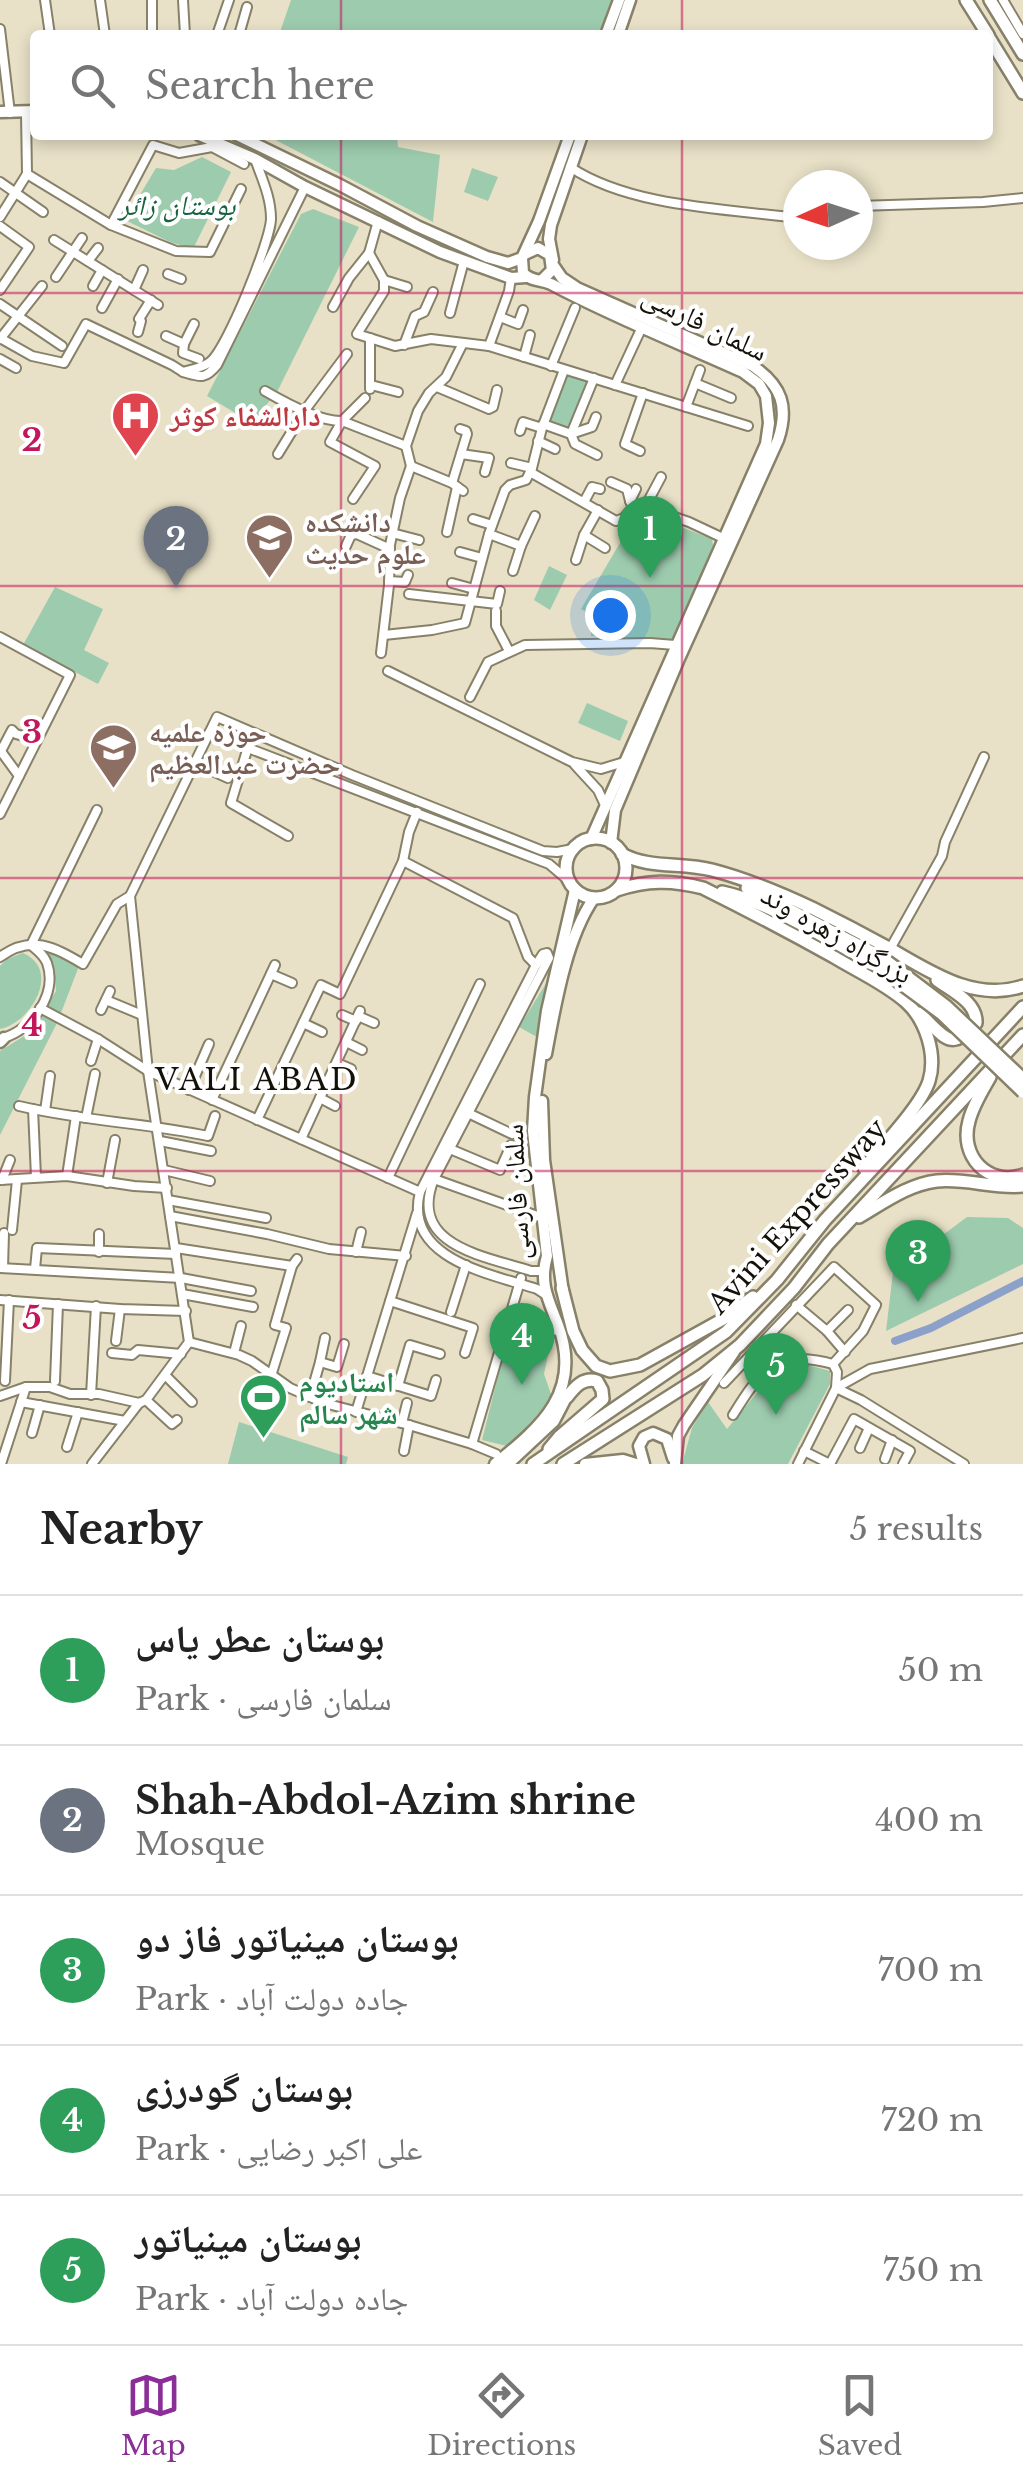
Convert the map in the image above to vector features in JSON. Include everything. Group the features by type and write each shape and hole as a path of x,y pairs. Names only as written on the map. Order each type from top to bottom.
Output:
{"highway":[{"path":"966,0 985,30"},
{"path":"990,0 1023,54"},
{"path":"993,43 1023,93"},
{"path":"591,839 611,843 625,861 625,876 616,890 603,898 581,894 572,886 566,864 573,849 591,839"},
{"name":"بزرگراه زهره وند","path":"622,854 642,863 711,870 882,957 947,1007 1023,1079"},
{"name":"بزرگراه زهره وند","path":"616,890 660,881 736,895 882,957 982,989 998,991 1023,986"},
{"name":"بزرگراه زهره وند","path":"703,888 837,959 908,1004 923,1028 932,1064 928,1084 854,1180 850,1193"},
{"name":"بزرگراه زهره وند","path":"882,957 1023,1092"},
{"path":"908,1004 948,1039 961,1040 976,1024 973,1007 926,971"},
{"name":"Avini Expressway","path":"538,1460 726,1332 1023,1007"},
{"name":"Avini Expressway","path":"563,1464 703,1375 740,1345 1023,1035"},
{"path":"998,1063 968,1122 968,1150 992,1176 1023,1175"},
{"path":"847,1224 924,1184 950,1181 1023,1186"},
{"path":"562,1288 582,1350 596,1366 618,1371 640,1366 725,1318 777,1280"},
{"path":"538,1460 558,1437 597,1406 602,1390 597,1381 585,1380 567,1397"}],"main road":[{"path":"608,30 619,0"},
{"path":"620,30 630,0"},
{"path":"5,112 30,112"},
{"path":"209,140 440,252 511,278 526,277"},
{"path":"247,140 486,257 508,263 538,248 547,252 553,262"},
{"path":"568,140 524,256 521,268 531,280 542,280 550,274 551,225 580,140"},
{"name":"سلمان فارسی","path":"553,262 562,278 578,288 753,366 768,376 783,406 778,440 615,810 611,843"},
{"name":"سلمان فارسی","path":"542,280 743,372 760,384 766,396 769,423 766,444 591,839"},
{"name":"سلمان فارسی","path":"496,1459 555,1406 565,1367 560,1331 537,1271 547,1256 534,1131 537,1072 572,886"},
{"name":"سلمان فارسی","path":"567,1397 571,1368 541,1108 543,1074 574,937 594,898"},
{"path":"674,1464 678,1436 740,1345"},
{"path":"508,1464 554,1421 567,1397"},
{"path":"644,1464 639,1446 644,1437 653,1433 667,1439 674,1464"},
{"path":"585,1464 623,1460 636,1464"}],"street":[{"path":"35,26 49,30 45,0"},
{"path":"100,0 104,30"},
{"path":"152,0 152,30"},
{"path":"183,0 185,30"},
{"path":"220,30 229,0"},
{"path":"1003,0 1023,34"},
{"path":"241,30 247,6"},
{"path":"0,30 5,112"},
{"path":"1,213 27,174 30,112"},
{"path":"110,225 155,140 179,153 216,148 250,161 267,192 271,224 218,353 206,366 182,372"},
{"path":"570,168 588,179 657,200 783,216"},
{"path":"27,174 110,225 176,251 210,252 241,189"},
{"path":"0,182 43,212"},
{"path":"42,286 0,339 32,356 64,363 86,324 182,372 201,377 210,374 224,356 305,188"},
{"path":"873,206 1023,198"},
{"path":"333,307 369,253 378,221"},
{"path":"0,226 29,247 0,290"},
{"path":"56,278 82,238"},
{"path":"54,240 155,303 139,319 138,332"},
{"path":"88,261 98,248"},
{"path":"434,263 440,252"},
{"path":"369,253 384,280 384,291 357,334 395,346 431,340 489,346 748,426"},
{"path":"450,313 464,261"},
{"path":"93,286 102,270"},
{"path":"134,290 143,270"},
{"path":"168,274 182,279"},
{"path":"489,346 510,291 511,278"},
{"path":"102,308 118,279"},
{"path":"384,280 407,287"},
{"path":"404,345 415,316 424,312 434,298"},
{"path":"0,304 62,346"},
{"path":"551,366 574,308"},
{"path":"500,317 518,324 523,310"},
{"path":"172,365 194,324"},
{"path":"616,385 642,327"},
{"path":"166,336 199,359"},
{"path":"524,357 530,336"},
{"path":"374,339 370,387 390,394"},
{"path":"382,653 392,534 411,466 406,446 418,410 446,377 462,344"},
{"path":"278,454 304,410 342,367 346,354"},
{"path":"0,359 16,368"},
{"path":"384,634 465,623 507,487 524,483 531,470 542,426 564,370"},
{"path":"686,407 700,370"},
{"path":"594,378 571,434 575,444 597,455"},
{"path":"695,383 732,398"},
{"path":"437,386 479,410 492,409 497,390"},
{"path":"265,390 297,410 342,421 406,446"},
{"path":"640,451 625,444 643,394"},
{"path":"353,498 375,466 330,442 342,421 365,398"},
{"path":"584,403 595,407"},
{"path":"520,431 523,422 571,434 592,427 596,418"},
{"path":"447,532 467,432 460,429"},
{"path":"538,441 555,448"},
{"path":"461,454 489,458 485,472"},
{"path":"511,462 620,521 636,490"},
{"path":"411,466 455,490"},
{"path":"371,472 383,477"},
{"path":"645,507 661,477"},
{"path":"615,482 628,490 631,504"},
{"path":"584,502 592,486 600,489"},
{"path":"565,506 571,495"},
{"path":"631,504 689,522 725,539"},
{"path":"576,560 598,510"},
{"path":"513,572 536,516"},
{"path":"473,519 521,546"},
{"path":"346,546 351,535 357,534 390,549"},
{"path":"392,534 419,540"},
{"path":"526,535 538,540"},
{"path":"584,536 605,548"},
{"path":"460,552 482,558"},
{"path":"389,581 405,582 408,575"},
{"path":"452,583 474,589"},
{"path":"408,594 497,604 500,591"},
{"path":"496,611 496,626 509,651"},
{"path":"0,637 70,675 0,814"},
{"path":"470,697 488,662 509,651 534,645 675,645"},
{"path":"8,659 15,646"},
{"path":"388,671 572,762 601,769 624,762"},
{"path":"92,1464 190,1342 148,1072 130,896 217,717 543,851 573,849"},
{"path":"18,776 1,751 12,730 37,740"},
{"path":"209,733 549,864 572,886"},
{"path":"248,747 231,803 288,836"},
{"path":"299,768 303,755"},
{"path":"882,957 942,856 984,758"},
{"path":"193,762 228,778"},
{"path":"572,762 598,790 606,806"},
{"path":"32,945 97,810"},
{"path":"257,1120 321,985 340,994 403,861 408,832 417,812"},
{"path":"403,861 513,918 528,958 536,965"},
{"path":"0,958 32,945 52,946 83,964 117,904 130,896"},
{"path":"1,1039 19,1032 32,1020 46,995 48,969 43,956 32,945"},
{"path":"356,1412 422,1196 536,965 546,956 422,1196"},
{"path":"212,1100 273,969 292,983"},
{"path":"388,1178 480,984"},
{"path":"100,1010 108,996 142,1016"},
{"path":"40,1008 148,1072 422,1196 439,1234 466,1250 537,1271 533,1282 523,1282"},
{"path":"342,1014 374,1023"},
{"path":"302,1140 358,1016"},
{"path":"303,1022 322,1032"},
{"path":"91,1061 98,1040"},
{"path":"346,1042 362,1050"},
{"path":"189,1090 209,1044"},
{"path":"337,1063 352,1069"},
{"path":"67,1176 94,1074"},
{"path":"45,1111 50,1076"},
{"path":"320,1098 335,1106"},
{"path":"19,1106 208,1136 214,1116"},
{"path":"33,1109 36,1176"},
{"path":"468,1113 512,1134"},
{"path":"107,1183 115,1140"},
{"path":"160,1142 211,1151"},
{"path":"450,1148 500,1170 511,1145"},
{"path":"10,1160 1,1180 67,1176 166,1188"},
{"path":"164,1170 210,1180"},
{"path":"434,1179 542,1218"},
{"path":"17,1180 2,1268 180,1278 251,1291"},
{"path":"168,1200 266,1218"},
{"path":"417,1213 434,1248 445,1256 523,1282 546,1295"},
{"path":"170,1216 298,1236 329,1249 406,1256"},
{"path":"356,1252 361,1232"},
{"path":"99,1234 99,1252"},
{"path":"329,1249 332,1237"},
{"path":"386,1254 388,1240"},
{"path":"35,1269 38,1248 176,1251 294,1262 274,1325 286,1328 272,1376"},
{"path":"451,1312 466,1265"},
{"path":"724,1383 834,1267 876,1305 864,1331 834,1364"},
{"path":"472,1444 506,1326 523,1282"},
{"path":"182,1294 253,1307"},
{"path":"6,1381 5,1300 186,1312"},
{"path":"390,1301 473,1328 464,1352"},
{"path":"55,1380 58,1304"},
{"path":"796,1305 845,1352"},
{"path":"91,1395 96,1306"},
{"path":"116,1342 120,1309"},
{"path":"826,1331 848,1310"},
{"path":"234,1354 241,1326"},
{"path":"506,1326 560,1331"},
{"path":"310,1397 325,1338"},
{"path":"836,1388 870,1369 1023,1338"},
{"path":"190,1342 252,1360 290,1388 310,1397 472,1444 496,1459"},
{"path":"320,1362 337,1367 344,1344"},
{"path":"398,1386 410,1344 440,1354"},
{"path":"112,1354 132,1354 138,1350 181,1354"},
{"path":"733,1416 749,1390 779,1361 802,1358 834,1364"},
{"path":"798,1464 836,1388 834,1364"},
{"path":"165,1375 192,1402"},
{"path":"367,1376 431,1396 436,1380"},
{"path":"1,1464 26,1387"},
{"path":"0,1396 26,1387 50,1387 70,1394 99,1394 142,1402 172,1424 177,1420"},
{"path":"836,1388 964,1464"},
{"path":"21,1402 125,1421"},
{"path":"32,1433 40,1404"},
{"path":"404,1451 407,1404"},
{"path":"66,1447 78,1412"},
{"path":"804,1451 830,1464 854,1419 910,1450 903,1464"},
{"path":"0,1422 14,1425"},
{"path":"860,1448 869,1428"},
{"path":"885,1459 892,1440"}],"green space":[{"path":"291,0 611,0 601,30 281,30"},
{"path":"276,140 397,140 398,147 440,155 433,222"},
{"name":"بوستان زائر","path":"202,157 231,172 193,249 125,220 156,168 174,170"},
{"path":"472,168 498,177 488,201 464,192"},
{"path":"313,209 359,227 278,390 252,423 207,396 301,214"},
{"path":"566,373 588,380 568,430 546,423"},
{"path":"645,513 712,539 689,609 669,642 591,636 592,615 581,609 637,514"},
{"path":"549,566 567,575 550,610 534,600"},
{"path":"55,587 103,609 84,650 109,663 98,684 23,645"},
{"path":"587,703 628,721 620,741 578,723"},
{"path":"42,949 79,966 61,1013 46,1007 56,991 54,967"},
{"path":"23,953 40,971 38,995 22,1017 0,1029 0,966"},
{"path":"550,977 537,1037 519,1027"},
{"path":"43,1012 58,1021 0,1135 0,1051 29,1033"},
{"path":"967,1217 1008,1218 1023,1228 1023,1264 886,1331 893,1272"},
{"path":"507,1340 551,1341 544,1374 552,1397 511,1447 482,1440"},
{"path":"808,1365 830,1371 830,1384 788,1464 682,1464 692,1428 708,1402 727,1429 781,1371"},
{"name":"استادیوم شهر سالم","path":"239,1422 348,1457 346,1464 228,1464"}],"waterway":[{"path":"895,1341 931,1328 1023,1281"}],"place":[{"name":"دارالشفاء کوثر","path":"135,458"},
{"name":"بوستان عطر یاس","path":"650,578"},
{"name":"دانشکده علوم حدیث","path":"270,580"},
{"name":"Shah-Abdol-Azim shrine","path":"176,588"},
{"name":"حوزه علمیه حضرت عبدالعظیم","path":"114,790"},
{"name":"بوستان مینیاتور فاز دو","path":"918,1302"},
{"name":"بوستان گودرزی","path":"522,1385"},
{"name":"بوستان مینیاتور","path":"776,1415"},
{"name":"استادیوم شهر سالم","path":"264,1440"}],"district":[{"name":"VALI ABAD","path":"257,1080"}]}
